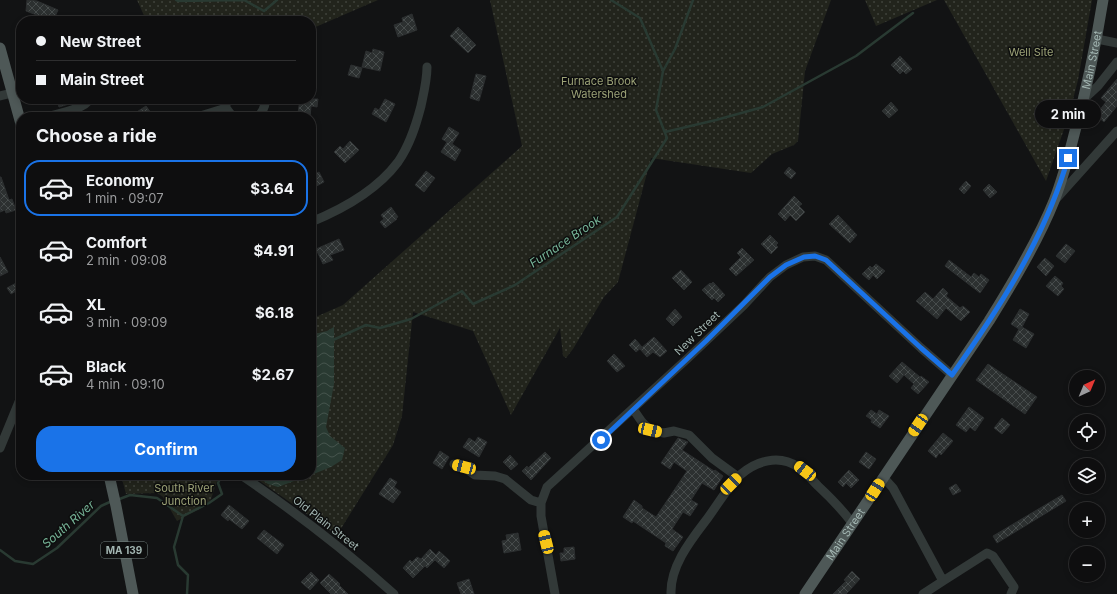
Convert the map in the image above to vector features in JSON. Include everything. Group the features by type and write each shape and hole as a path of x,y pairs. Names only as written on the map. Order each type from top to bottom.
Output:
{"main road":[{"name":"Main Street","path":"805,594 978,338 1010,286 1054,202 1063,177 1084,99 1097,39 1103,0"},
{"path":"0,48 18,112"},
{"name":"MA 139","path":"110,480 133,594"}],"street":[{"path":"1097,39 1117,43"},
{"path":"1084,99 1098,86 1117,62"},
{"path":"316,220 352,202 378,183 398,162 410,140 418,119 426,83 427,67"},
{"path":"0,96 12,93"},
{"path":"63,112 85,104"},
{"path":"207,112 224,104"},
{"path":"1054,202 1117,131"},
{"name":"New Street","path":"555,594 542,523 541,503 545,492 552,481 585,453 720,328 770,277 797,259 809,256 821,257 826,260 952,375"},
{"path":"0,448 16,409"},
{"path":"633,409 650,430 664,433 674,431 689,435 712,458 738,477"},
{"path":"671,594 673,575 690,543 731,484 738,477 758,463 767,460 777,460 797,466 833,500 853,524"},
{"path":"454,464 464,467 475,475 495,476 505,479 531,500 541,503"},
{"path":"883,478 893,488 943,581"},
{"name":"Old Plain Street","path":"248,480 302,519 394,594"},
{"path":"924,594 987,553 993,556 1014,587 1011,594"}],"green space":[{"path":"137,0 378,0 316,27 316,16 144,16"},
{"name":"Furnace Brook Watershed","path":"490,0 831,0 805,71 798,141 794,145 772,154 751,173 651,158 618,282 604,297 566,358 563,356 560,328 511,415 473,331 413,312 402,416 393,445 337,535 258,480 316,480 316,317 343,305 522,146"},
{"path":"865,0 937,0 876,26"},
{"name":"Well Site","path":"944,0 1092,0 1078,80 1069,115 1046,181"},
{"name":"South River Junction","path":"122,480 217,480 211,499 205,506 177,521 163,497 157,493 126,494"}],"water":[{"path":"334,327 334,384 326,427 330,436 345,448 342,460 331,467 316,473 316,334 327,331"},
{"path":"262,480 297,480 278,487 268,484"}],"building":[{"path":"27,0 37,1 58,10 55,16 40,16 26,11"},
{"path":"412,14 417,30 398,37 394,25 403,22 402,18"},
{"path":"458,27 476,45 468,53 450,36"},
{"path":"373,49 384,52 380,71 362,67 366,51 372,53"},
{"path":"900,56 912,69 906,74 903,71 900,74 891,65"},
{"path":"351,65 362,68 359,78 348,75"},
{"path":"476,74 486,76 479,101 470,98"},
{"path":"1117,79 1117,106 1104,122 1096,115 1106,102 1101,98"},
{"path":"316,99 318,99 317,107 311,106 310,112 298,112 299,104 316,104"},
{"path":"385,99 395,104 386,122 372,114 375,108 379,110"},
{"path":"891,102 898,110 889,118 882,111"},
{"path":"58,104 69,104 59,107"},
{"path":"146,106 150,112 137,112"},
{"path":"449,127 459,133 452,144 461,150 455,161 441,152 447,142 442,139"},
{"path":"350,141 359,150 345,163 334,152 340,146 343,149"},
{"path":"789,167 796,173 791,179 784,173"},
{"path":"426,171 435,178 424,192 415,185"},
{"path":"319,172 324,182 316,186 316,174"},
{"path":"0,177 9,200 12,199 16,210 6,213 5,210 0,212"},
{"path":"966,181 971,186 964,194 959,189"},
{"path":"989,184 997,192 990,198 983,190"},
{"path":"794,196 802,204 799,206 805,212 796,221 790,215 785,221 778,214"},
{"path":"391,207 398,217 385,228 380,222 384,219 381,215"},
{"path":"838,215 857,235 850,243 829,224"},
{"path":"770,235 778,243 776,245 778,247 771,254 761,244"},
{"path":"339,239 344,250 330,255 333,260 323,264 316,249"},
{"path":"1066,244 1075,251 1065,263 1056,256"},
{"path":"742,248 754,260 736,276 729,269 741,257 737,253"},
{"path":"0,257 8,272 0,276"},
{"path":"1045,258 1054,266 1046,276 1037,267"},
{"path":"949,260 971,277 974,273 979,277 981,274 989,280 980,293 945,266"},
{"path":"876,264 885,271 877,279 873,275 869,280 862,274 870,266 872,268"},
{"path":"681,270 692,282 684,290 672,278"},
{"path":"1055,276 1063,283 1061,286 1064,289 1058,296 1046,286"},
{"path":"713,282 725,295 718,302 714,298 712,300 702,290"},
{"path":"16,283 16,291 11,294 7,288"},
{"path":"943,288 948,293 946,296 960,308 963,306 970,312 961,321 946,308 937,319 916,301 925,292 933,299"},
{"path":"675,309 682,317 673,326 666,319"},
{"path":"1020,309 1029,314 1022,327 1034,334 1026,348 1013,340 1019,329 1011,324"},
{"path":"654,337 667,351 660,357 653,352 647,357 640,349"},
{"path":"635,339 642,347 636,352 629,345"},
{"path":"614,354 625,366 617,372 607,361"},
{"path":"902,362 920,377 921,376 929,382 918,394 911,388 914,384 904,375 897,383 889,376"},
{"path":"988,364 1037,397 1025,414 976,380"},
{"path":"969,407 984,418 975,431 970,427 966,432 956,425"},
{"path":"871,410 877,414 879,410 889,416 880,428 871,422 872,420 866,416"},
{"path":"1002,418 1010,425 1002,434 994,428"},
{"path":"943,433 953,441 941,455 939,453 936,458 928,451"},
{"path":"478,437 487,442 479,457 463,447 469,438 475,442"},
{"path":"678,438 688,442 682,450 723,476 714,490 702,483 691,500 698,504 690,516 683,512 672,529 683,537 673,551 665,546 666,543 633,521 632,523 623,517 634,500 642,506 642,508 656,517 687,471 674,462 670,469 661,463"},
{"path":"440,451 449,457 442,469 433,463"},
{"path":"545,452 551,458 531,480 522,471 527,466 528,468"},
{"path":"866,452 876,459 869,469 859,462"},
{"path":"510,455 518,464 511,470 503,462"},
{"path":"849,470 859,480 851,488 846,483 843,487 838,482"},
{"path":"390,478 397,482 394,487 401,492 393,503 379,494"},
{"path":"956,484 961,491 953,495 949,488"},
{"path":"1062,495 1066,501 997,543 993,536"},
{"path":"229,505 249,521 242,529 221,515"},
{"path":"264,530 284,545 277,554 257,538"},
{"path":"518,533 521,550 504,553 502,541 507,540 506,535"},
{"path":"574,547 575,559 561,561 560,553 564,553 564,548"},
{"path":"430,549 436,555 439,551 450,561 444,568 435,560 427,568 425,566 413,578 403,568 410,560 412,562 417,557 421,559"},
{"path":"852,571 860,579 846,594 833,594 846,581 844,580"},
{"path":"311,572 319,580 310,590 301,582"},
{"path":"329,574 348,594 331,594 320,583"},
{"path":"469,579 474,594 461,594 457,583"}],"waterway":[{"path":"176,0 244,0 264,11 277,0"},
{"path":"611,0 640,18 663,71"},
{"name":"Furnace Brook","path":"333,340 366,325 380,328 411,319 462,291 473,304 515,285 617,217 667,138 656,110 663,71 675,49 693,0"},
{"path":"665,132 763,107 856,56 913,13"},
{"name":"Furnace Brook","path":"183,516 209,503 222,494 218,483 220,480"},
{"name":"South River","path":"117,500 130,495 157,498 183,516 174,547 178,565 188,575 187,594"},
{"name":"South River","path":"0,550 15,561 33,564 57,548 101,506 112,501"}],"route":[{"path":"601,440 744,305 770,277 797,259 809,256 821,257 826,260 952,375 1000,304 1028,253 1054,202 1068,158"}]}
